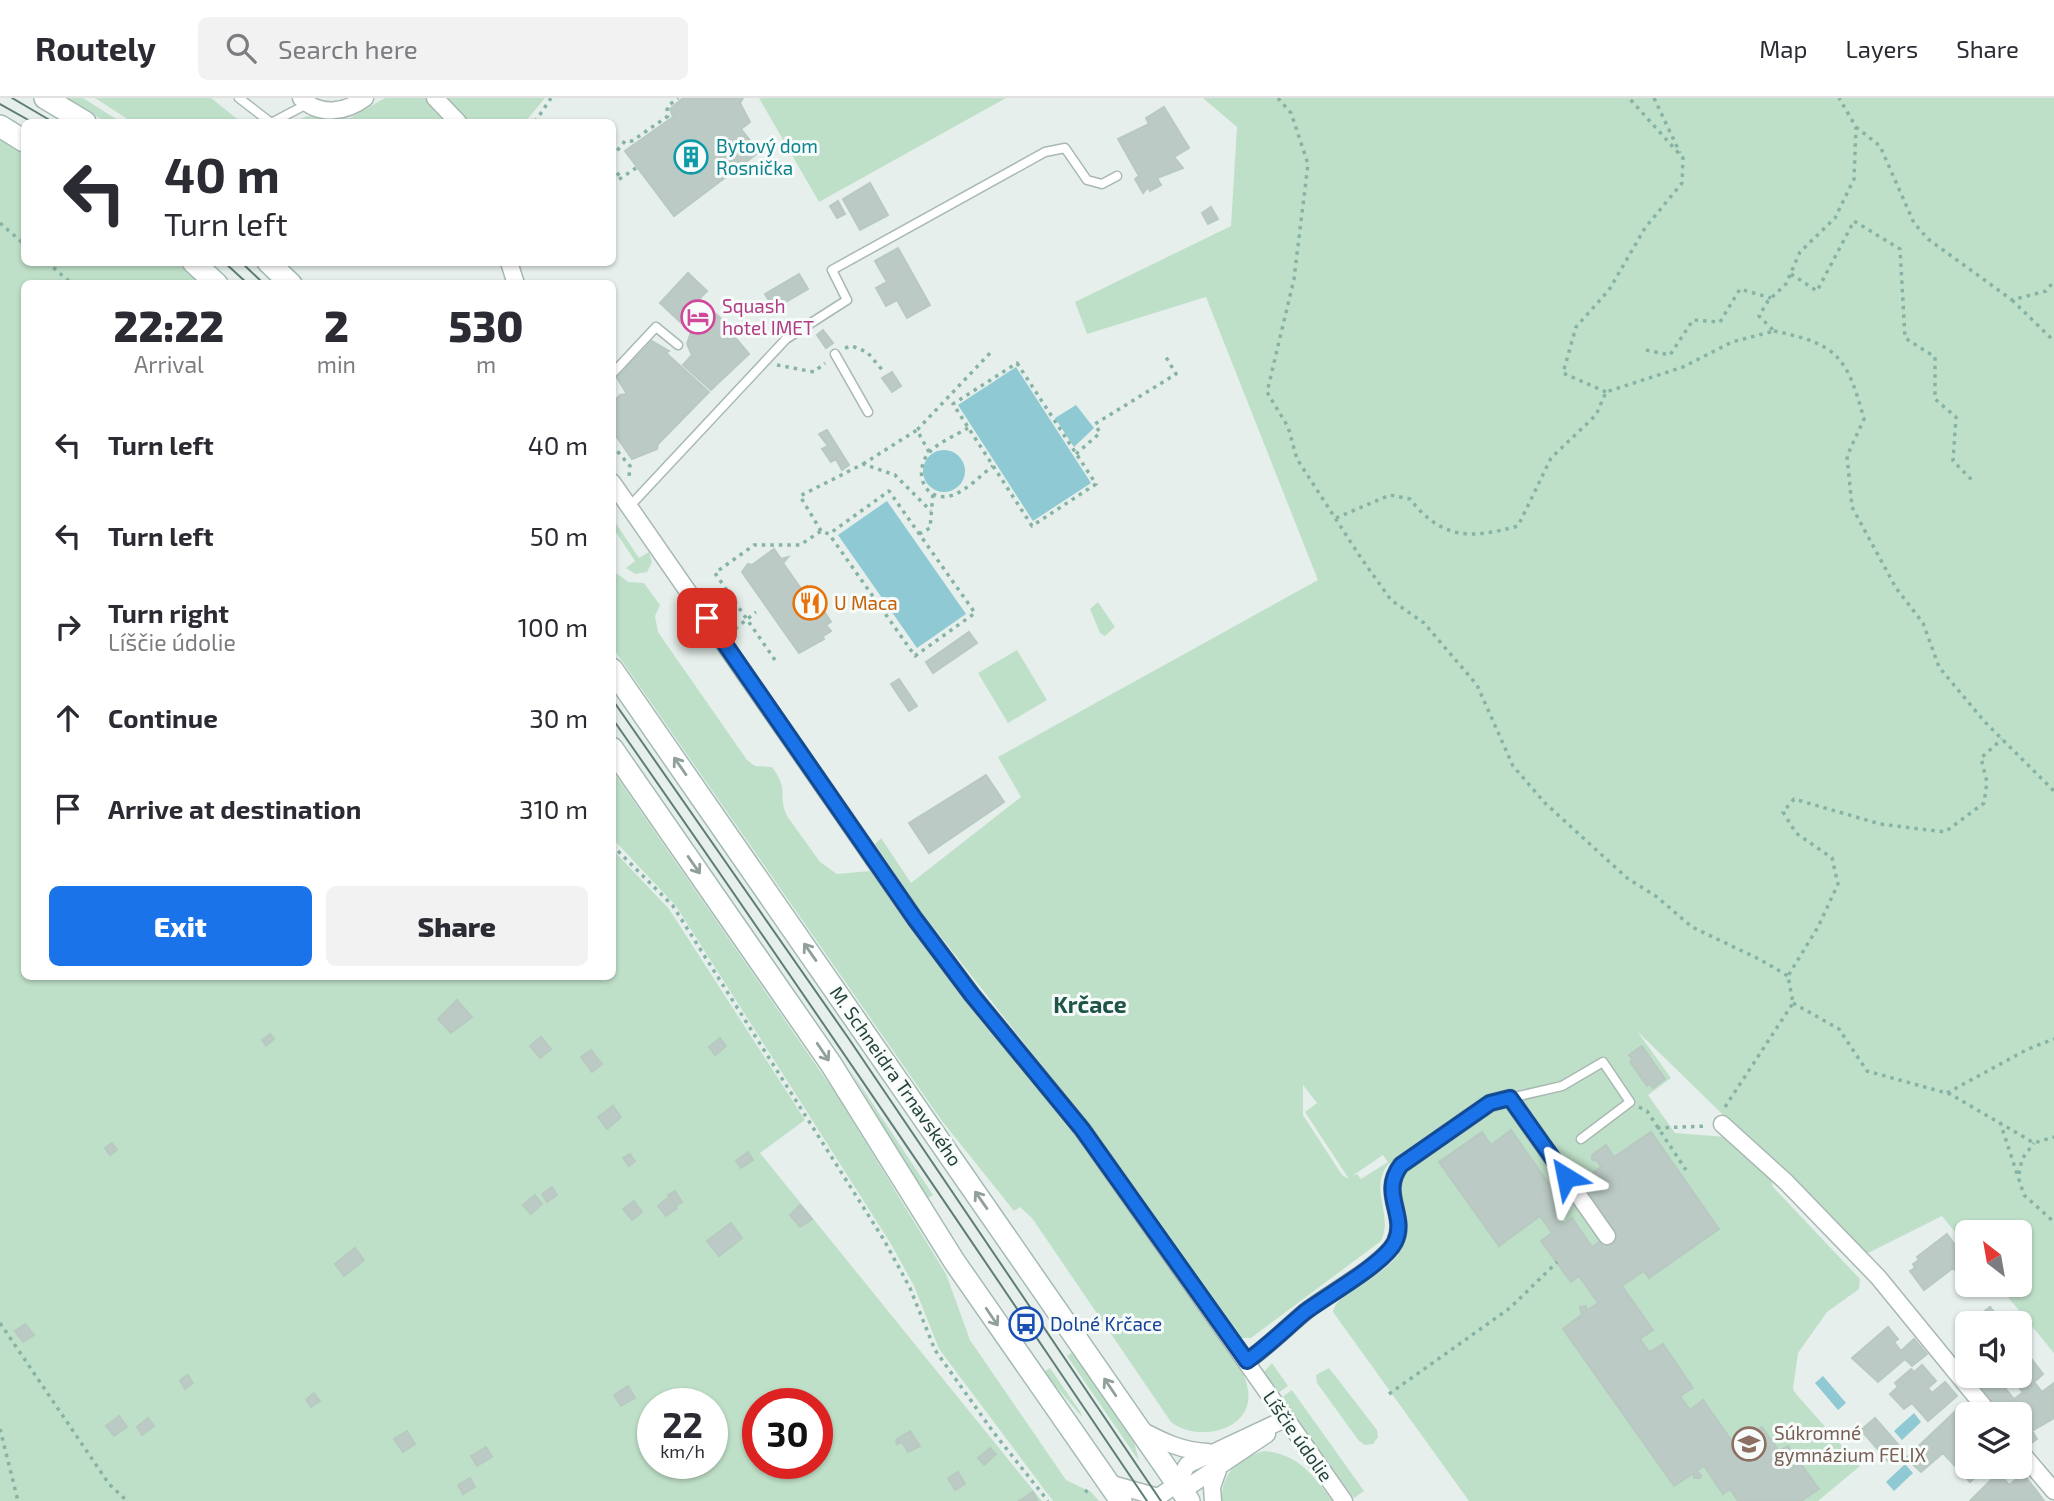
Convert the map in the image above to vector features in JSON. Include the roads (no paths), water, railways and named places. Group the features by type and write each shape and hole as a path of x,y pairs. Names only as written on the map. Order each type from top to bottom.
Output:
{"main road":[{"path":"45,98 80,119"},
{"path":"0,126 21,139"},
{"path":"197,266 213,280"},
{"path":"272,266 287,280"},
{"name":"M. Schneidra Trnavského","path":"616,675 1183,1492"},
{"path":"616,754 825,1055 928,1222 1115,1492"}],"street":[{"path":"304,101 317,109 342,110 365,98"},
{"path":"435,98 455,119"},
{"name":"Líščie údolie","path":"616,488 915,919 972,995 1082,1129 1344,1501"},
{"path":"1247,1361 1305,1313 1383,1256 1394,1244 1398,1230 1391,1185 1401,1165 1490,1103 1510,1098 1607,1236"},
{"path":"1722,1124 1786,1182 1878,1277 1980,1402"},
{"path":"1115,1492 1158,1499 1183,1492 1218,1470 1285,1419"},
{"path":"1183,1492 1188,1465 1285,1419"},
{"path":"1138,1428 1167,1444 1189,1451 1211,1452"},
{"path":"2032,1465 2054,1491"},
{"path":"1213,1501 1212,1487 1218,1470"}],"lane":[{"path":"239,98 268,119"},
{"path":"277,119 304,101"},
{"path":"629,507 786,339 847,300 832,270 1045,152 1065,148 1087,180 1102,184 1117,176"},
{"path":"616,370 656,327 678,345"},
{"path":"835,354 868,412"},
{"path":"1510,1098 1562,1086 1603,1062 1630,1102 1581,1139"}],"water":[{"path":"1016,367 1091,483 1033,521 958,405"},
{"path":"1076,405 1094,428 1074,447 1055,418"},
{"path":"944,450 959,456 965,471 959,486 944,492 929,486 923,471 929,456"},
{"path":"887,501 966,614 917,648 838,535"},
{"path":"1823,1376 1846,1403 1838,1410 1815,1383"},
{"path":"1914,1413 1921,1422 1902,1440 1894,1431"},
{"path":"1905,1464 1913,1473 1894,1491 1886,1482"}],"tram line":[{"path":"12,98 48,119"},
{"path":"0,104 27,119"},
{"path":"228,266 244,280"},
{"path":"245,266 260,280"},
{"path":"616,705 849,1039 1161,1501"},
{"path":"616,724 1147,1501"}],"place":[{"name":"Bytový dom Rosnička","path":"691,157"},
{"name":"Squash hotel IMET","path":"698,317"},
{"name":"U Maca","path":"810,603"},
{"name":"Dolné Krčace","path":"1026,1324"},
{"name":"Súkromné gymnázium FELIX","path":"1749,1444"}],"district":[{"name":"Krčace","path":"1090,1005"}]}
